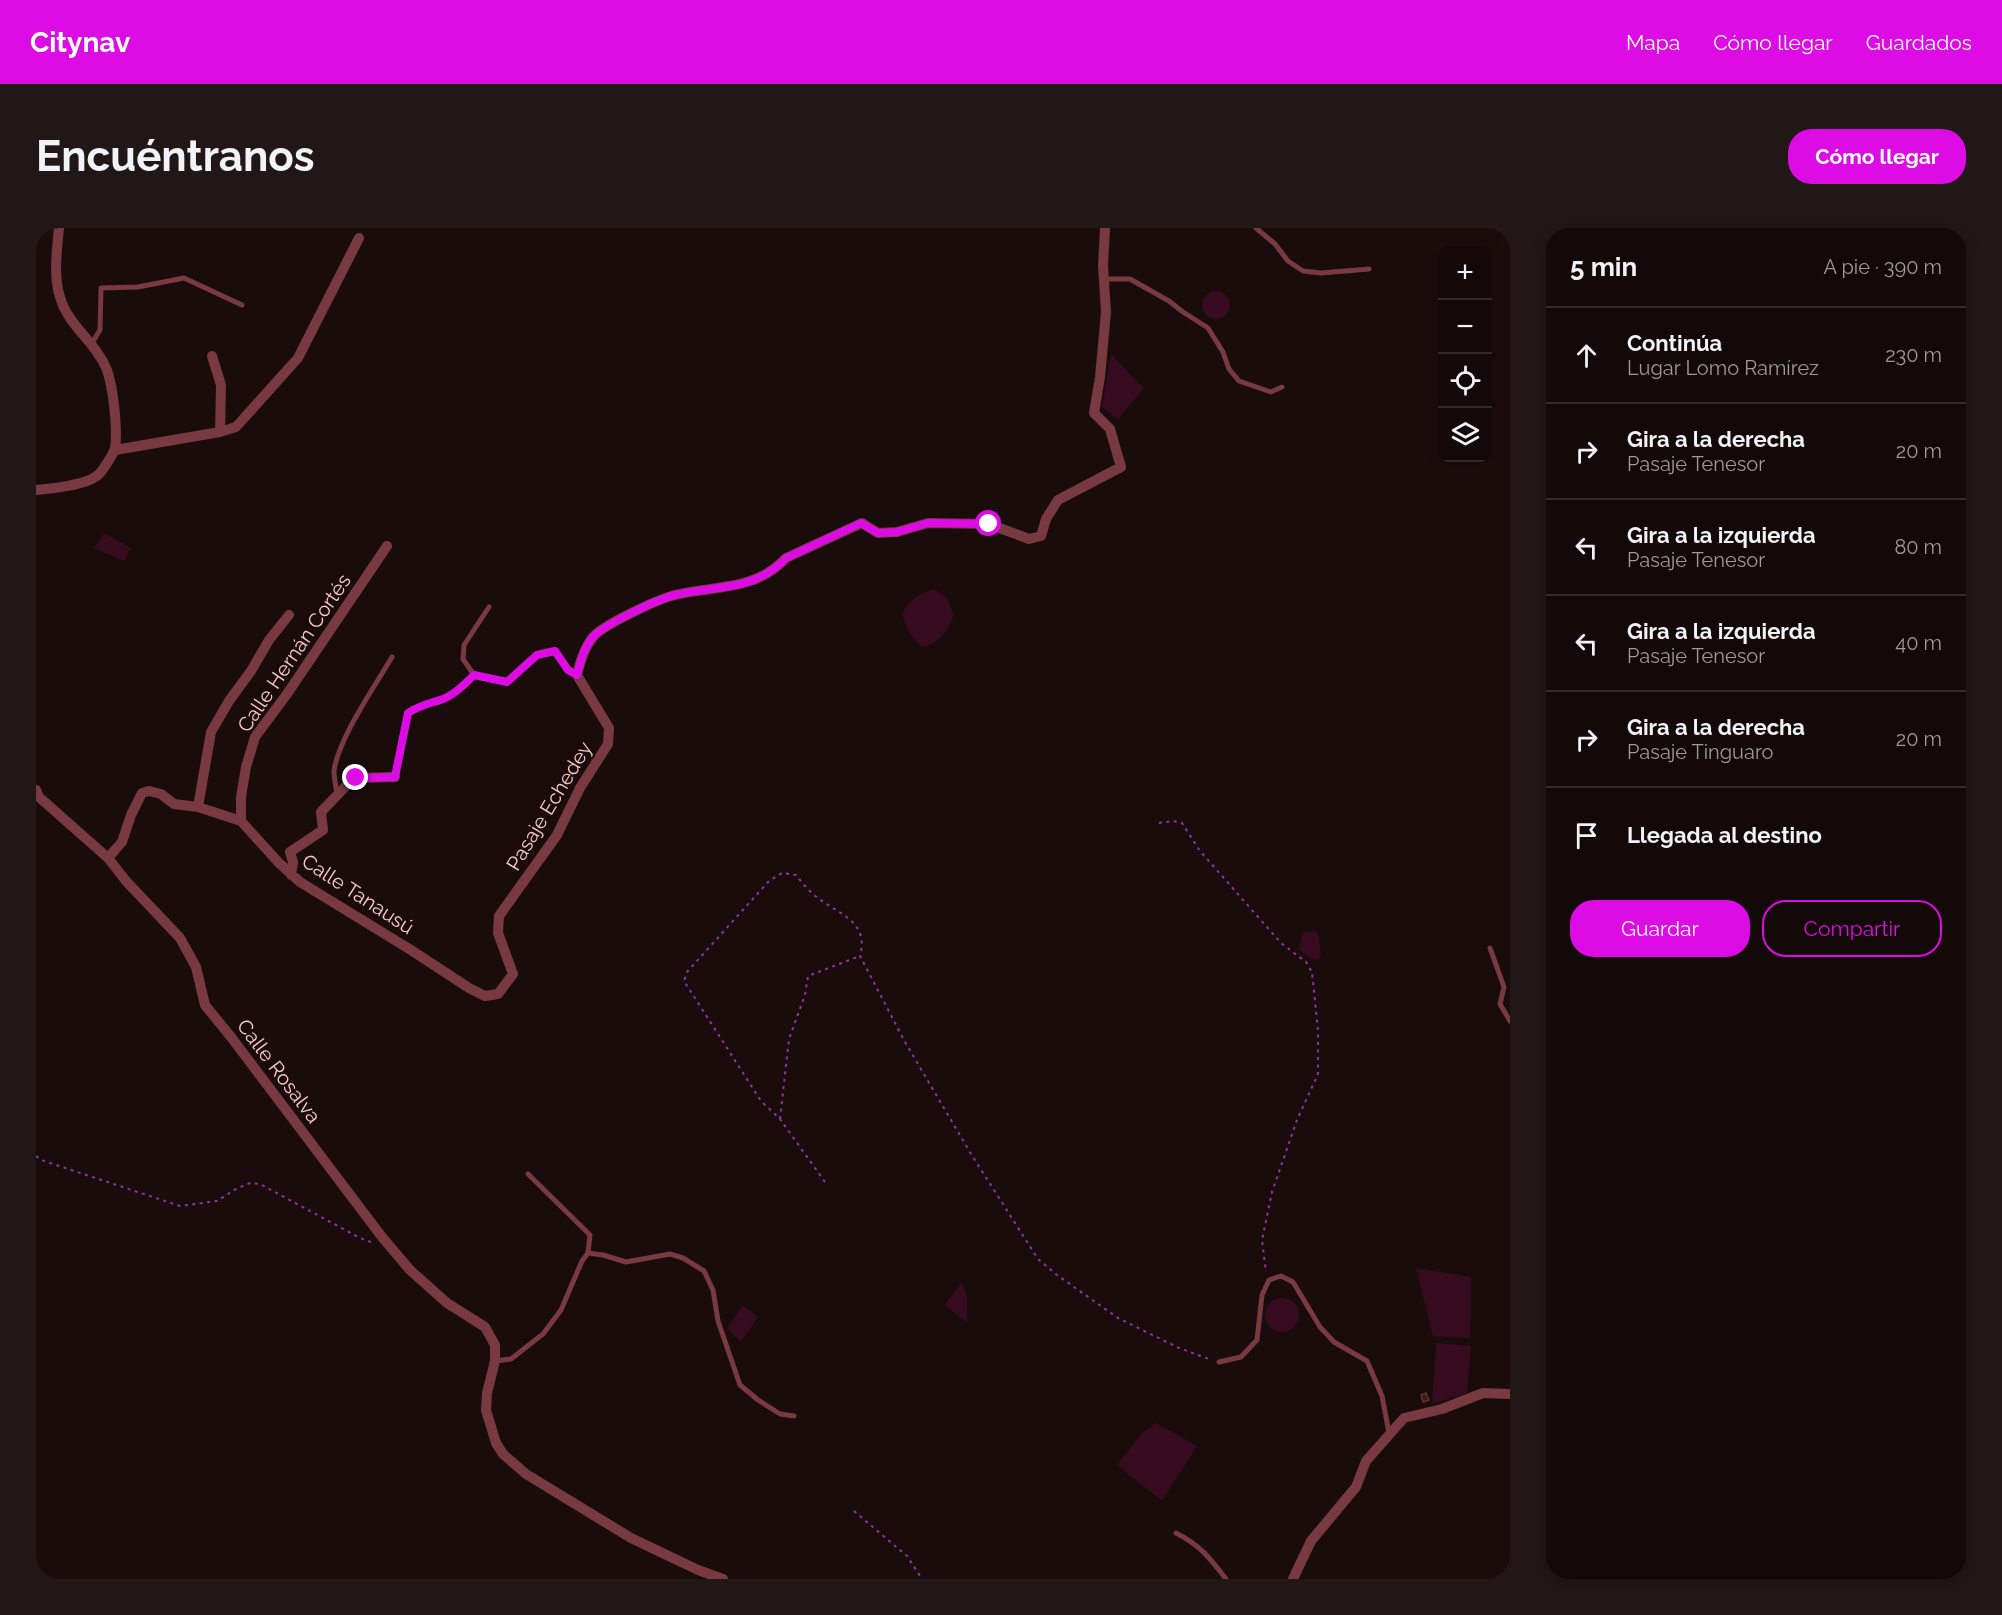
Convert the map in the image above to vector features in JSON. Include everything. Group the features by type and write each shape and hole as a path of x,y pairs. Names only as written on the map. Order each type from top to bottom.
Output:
{"street":[{"path":"36,490 60,489 98,476 115,450 114,411 107,370 92,343 70,320 59,297 56,267 59,228"},
{"path":"577,675 582,658 594,636 641,608 674,595 748,583 777,568 786,558 861,523 878,533 897,532 928,523 939,523 989,524 1029,539 1041,536 1046,519 1058,500 1121,467 1110,429 1094,413 1106,312 1103,266 1105,228"},
{"path":"115,450 220,432 236,427 298,358 359,238"},
{"path":"212,356 220,385 220,432"},
{"name":"Calle Hernán Cortés","path":"241,821 243,787 255,737 287,694 387,546"},
{"path":"198,807 211,732 269,640 289,615"},
{"name":"Pasaje Echedey","path":"498,994 513,974 498,933 499,916 557,835 579,788 608,744 609,728 577,675"},
{"path":"291,875 293,862 290,852 323,830 321,812 337,795 356,778 395,777"},
{"name":"Calle Tanausú","path":"108,858 122,842 131,815 142,793 149,791 161,794 174,804 198,807 241,821 300,882 469,988 485,996 498,994"},
{"name":"Calle Rosalva","path":"37,797 108,858 126,881 180,938 196,967 205,1005 382,1237 410,1270 447,1303 485,1327 495,1345 495,1361"},
{"path":"495,1361 486,1393 486,1410 496,1443 503,1454 526,1474 631,1538 698,1570 723,1579"},
{"path":"1293,1579 1311,1541 1356,1487 1366,1461 1404,1418 1442,1409 1483,1393 1510,1394"}],"lane":[{"path":"1256,228 1275,244 1288,261 1303,271 1321,273 1369,269"},
{"path":"92,343 100,330 102,288 138,287 184,278 242,305"},
{"path":"1105,279 1131,279 1169,301 1208,328 1223,352 1229,369 1239,381 1271,392 1282,387"},
{"path":"489,608 464,645 463,659 474,675 507,682 537,655 555,651 568,670 577,675"},
{"path":"337,795 334,773 336,760 353,722 392,657"},
{"path":"395,777 408,713 421,704 444,699 474,675"},
{"path":"1490,948 1504,987 1500,1004 1510,1021"},
{"path":"495,1361 511,1359 543,1334 561,1310 582,1261 588,1253 590,1235 528,1174"},
{"path":"588,1253 626,1262 670,1254 683,1258 704,1271 713,1290 718,1321 740,1385 780,1414 794,1416"},
{"path":"1219,1362 1241,1357 1257,1340 1262,1295 1269,1280 1281,1276 1293,1282 1320,1327 1334,1342 1367,1361 1382,1396 1389,1435"},
{"path":"1176,1533 1193,1541 1208,1555 1226,1579"}],"path":[{"path":"1159,823 1173,821 1182,823 1207,859 1281,943 1306,962 1312,972 1318,1030 1318,1074 1297,1120 1272,1192 1262,1240 1264,1262 1269,1280"},
{"path":"825,1182 780,1119 761,1101 684,981 687,972 769,880 782,873 796,875 812,893 853,922 862,934 863,945 860,956 905,1042 965,1144 1038,1259 1118,1318 1179,1348 1219,1362"},
{"path":"780,1119 789,1039 805,995 808,976 860,956"},
{"path":"36,1156 44,1161 180,1206 217,1201 250,1183 260,1184 360,1238 370,1242 382,1237"},
{"path":"854,1511 907,1556 922,1579"}],"shaded area":[{"path":"1216,291 1226,295 1230,305 1226,315 1216,319 1206,315 1202,305 1206,295"},
{"path":"1111,354 1144,388 1118,419 1102,407"},
{"path":"104,533 131,548 124,561 94,548"},
{"path":"934,589 947,598 954,615 949,627 938,640 921,647 909,632 902,615 915,598"},
{"path":"1316,931 1321,956 1318,960 1310,958 1299,949 1303,932"},
{"path":"1416,1268 1471,1277 1470,1338 1433,1336"},
{"path":"962,1282 967,1296 967,1323 945,1305"},
{"path":"1282,1298 1294,1303 1299,1315 1294,1327 1282,1332 1270,1327 1265,1315 1270,1303"},
{"path":"743,1305 758,1317 741,1342 727,1328"},
{"path":"1436,1343 1471,1346 1467,1393 1432,1404"},
{"path":"1156,1423 1197,1446 1162,1501 1117,1465 1142,1433"}],"building":[{"path":"1426,1393 1429,1400 1423,1402 1421,1395"}],"route":[{"path":"356,778 395,777 408,713 421,704 444,699 474,675 507,682 537,655 555,651 568,670 577,675 582,658 594,636 641,608 674,595 748,583 777,568 786,558 861,523 878,533 897,532 928,523 989,524"}]}
